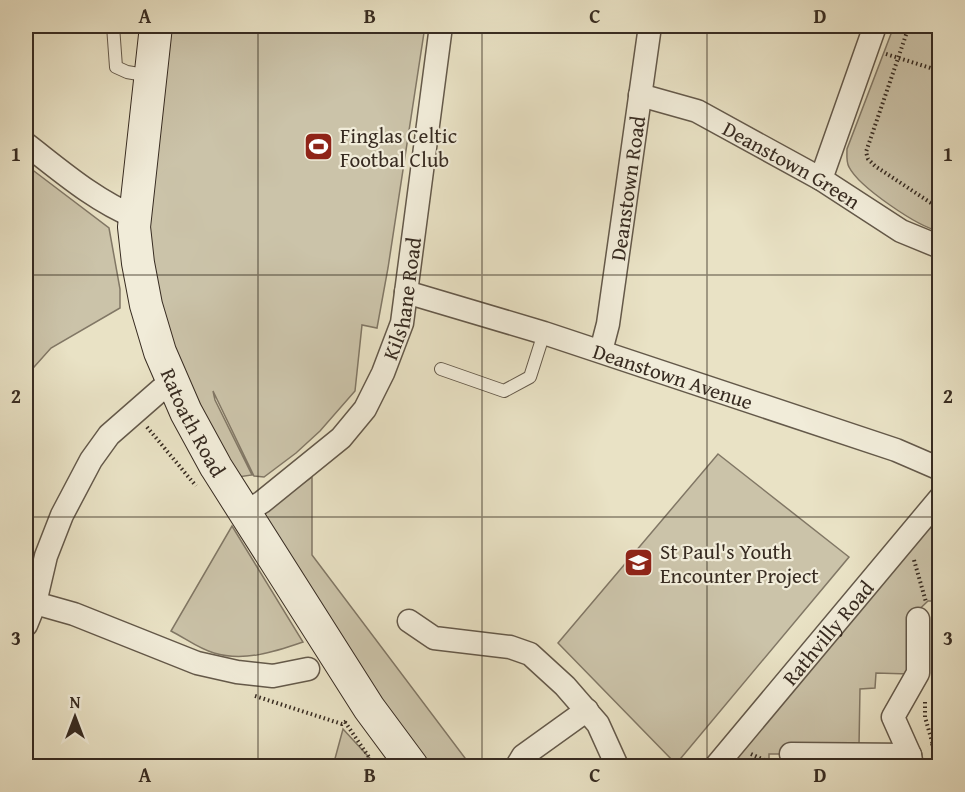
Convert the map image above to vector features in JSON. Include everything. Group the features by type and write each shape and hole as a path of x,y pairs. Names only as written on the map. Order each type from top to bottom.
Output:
{"street":[{"name":"Ratoath Road","path":"156,26 135,217 138,263 146,305 160,352 186,412 216,467 246,512 273,559 357,715 412,766"},
{"name":"Kilshane Road","path":"246,512 262,502 341,438 365,409 383,373 402,323 441,26"},
{"name":"Deanstown Road","path":"601,351 608,324 650,26"},
{"path":"821,178 875,26"},
{"name":"Deanstown Green","path":"640,95 697,111 821,178 901,231 939,247"},
{"path":"26,144 89,192 114,208 135,217"},
{"name":"Deanstown Avenue","path":"406,292 601,351 896,450 939,469"},
{"path":"26,625 35,603 46,556 79,480 109,435 172,379"},
{"name":"Rathvilly Road","path":"716,766 939,498"},
{"path":"35,603 74,614 197,663 237,672 273,676 308,669"},
{"path":"791,754 911,761 893,717 918,673 918,619"},
{"path":"409,621 434,638 510,647 530,654 565,686 598,724 617,766"},
{"path":"517,766 523,756 586,710"}],"lane":[{"path":"113,26 116,67 127,72 152,76"},
{"path":"441,369 504,391 530,377 544,333"}],"path":[{"path":"909,26 867,146 868,159 902,186 939,209"},
{"path":"866,48 939,70"},
{"path":"135,413 204,494"},
{"path":"244,692 342,724 357,715 375,766"},
{"path":"735,744 764,760 786,763 791,754"}],"shaded area":[{"name":"Finglas Celtic Footbal Club","path":"165,26 425,26 377,328 362,325 355,391 320,431 264,477 254,476 213,391 215,400 252,475 238,477 218,442 168,337 145,230"},
{"path":"894,26 939,26 939,231 917,222 876,195 864,185 847,163 847,149"},
{"path":"26,165 109,228 120,289 120,308 51,348 26,376"},
{"path":"718,454 849,557 676,764 558,643"},
{"path":"312,477 312,555 471,766 425,766 262,515 272,505"},
{"path":"939,498 939,601 928,601 909,619 909,674 876,673 875,688 860,689 859,746 784,745 783,754 769,754 769,766 717,766"},
{"path":"232,526 303,642 248,656 225,656 197,646 171,631"},
{"path":"343,729 377,766 333,766"}],"place":[{"name":"Finglas Celtic Footbal Club","path":"319,147"},
{"name":"St Paul's Youth Encounter Project","path":"639,563"}]}
